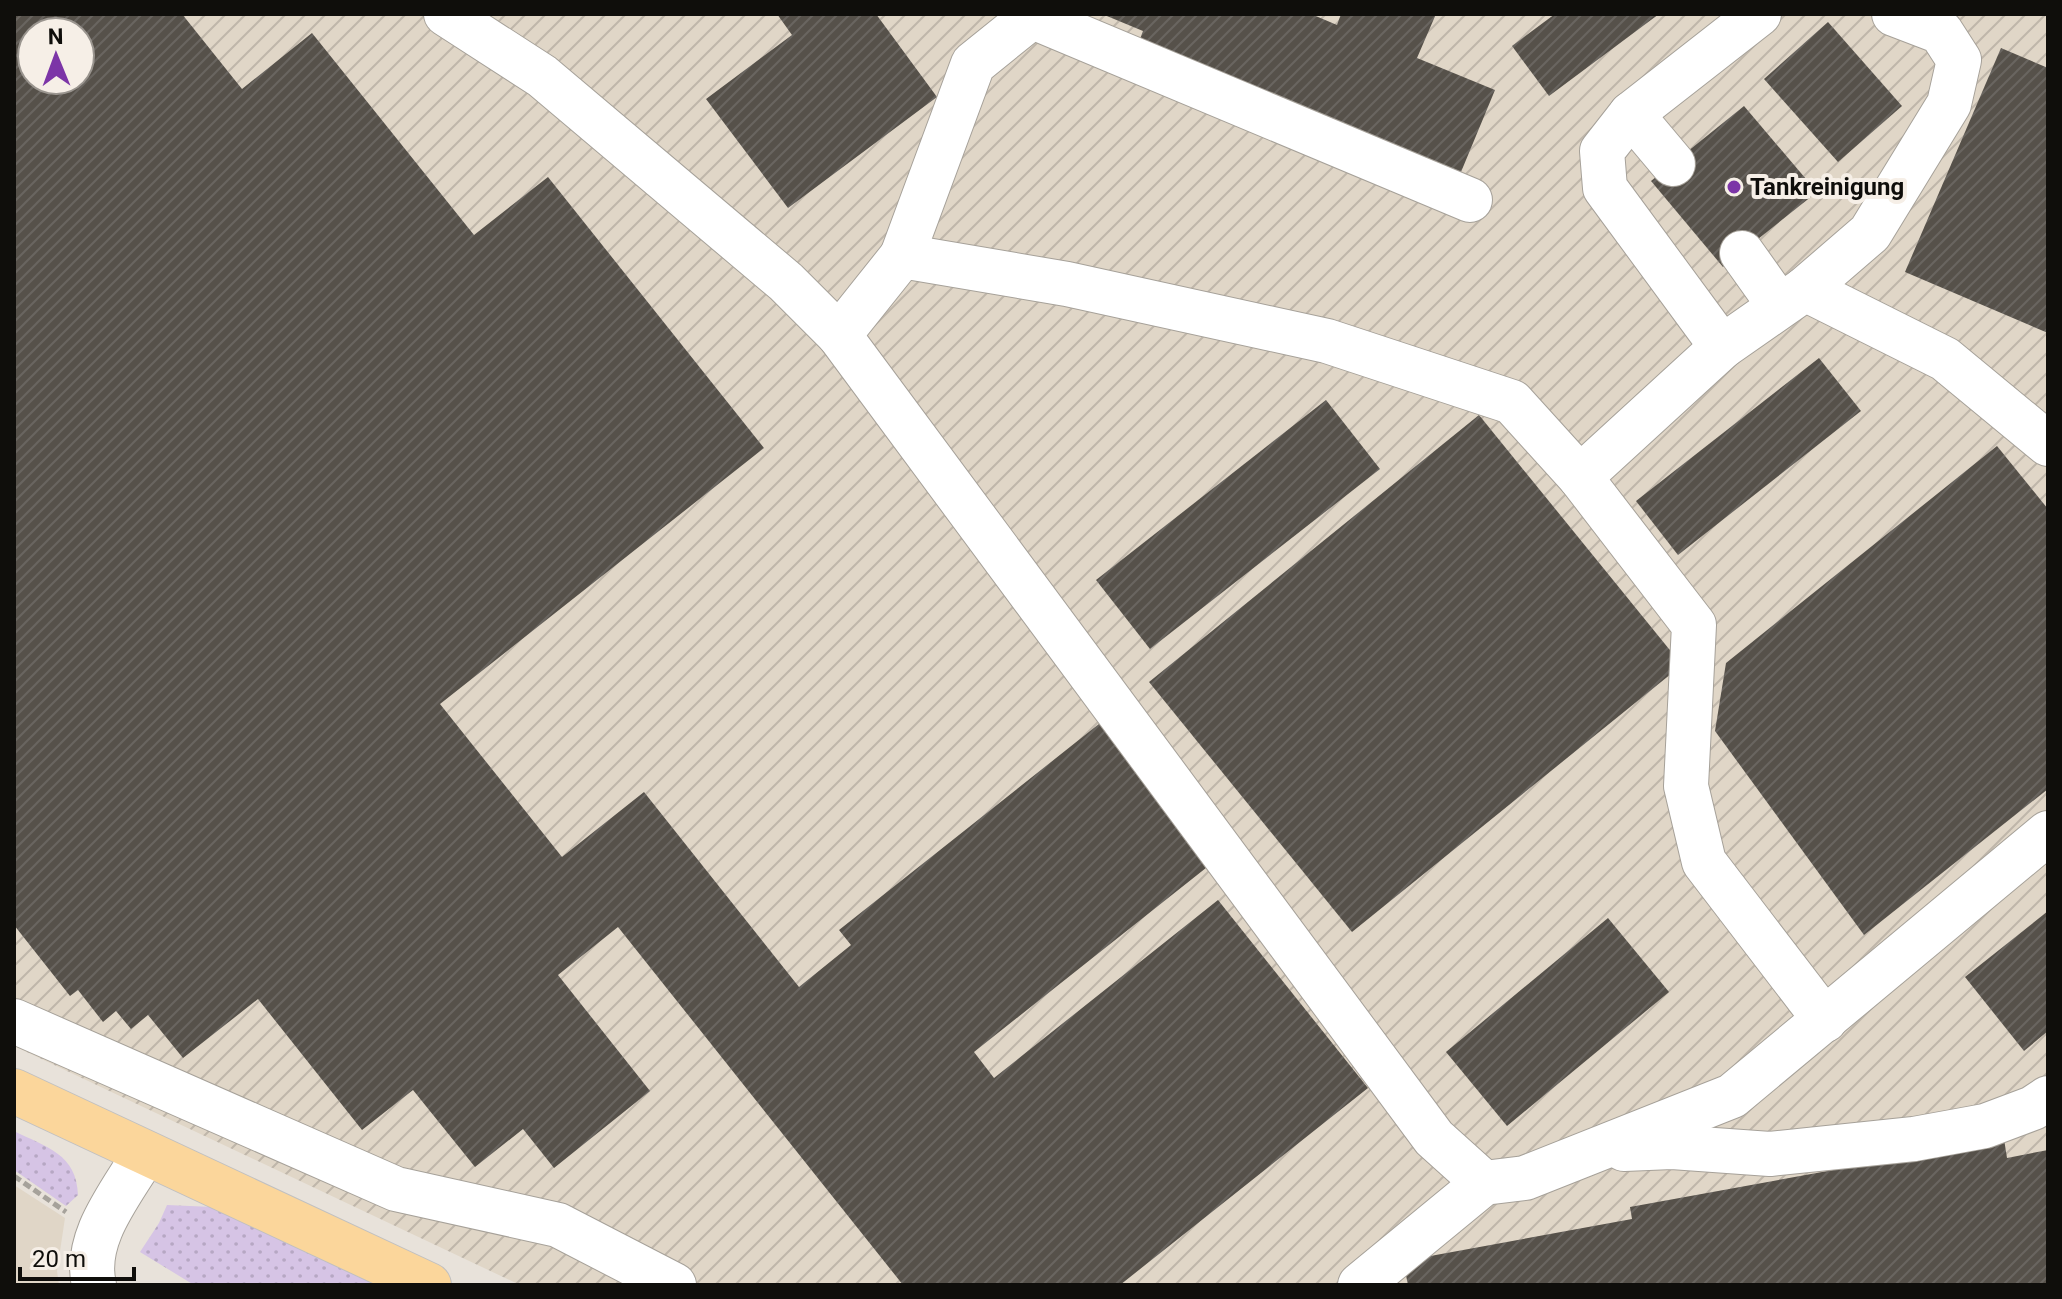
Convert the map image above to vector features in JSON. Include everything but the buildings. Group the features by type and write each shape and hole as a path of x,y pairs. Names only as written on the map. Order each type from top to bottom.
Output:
{"main road":[{"path":"14,1091 429,1285"}],"street":[{"path":"446,14 542,76 786,282 839,335 1434,1138 1484,1183"},
{"path":"1722,347 1605,188 1602,151 1631,114 1759,14"},
{"path":"1580,477 1722,347 1792,297 1870,233 1949,104 1959,60 1941,32 1894,14"},
{"path":"839,335 902,256 973,64 1034,16 1470,200"},
{"path":"1631,114 1673,164"},
{"path":"1742,253 1792,297 1945,359 2048,444"},
{"path":"902,256 1067,284 1327,341 1512,402 1580,477 1694,625 1686,786 1704,862 1825,1020"},
{"path":"1360,1285 1484,1183 1525,1178 1732,1096 2048,833"},
{"path":"14,1021 396,1189 558,1225 674,1285"},
{"path":"1593,1151 1672,1147 1770,1154 1914,1139 1985,1126 2043,1103"},
{"path":"94,1285 90,1265 98,1233 145,1153"}],"path":[{"path":"14,1176 98,1233"}],"shaded area":[{"path":"14,14 2048,14 2048,1285 520,1285 14,1046"},
{"path":"14,1131 48,1147 66,1161 76,1181 78,1195 66,1206 14,1170"},
{"path":"14,1185 65,1218 57,1271 59,1285 14,1285"},
{"path":"167,1205 213,1207 383,1285 194,1285 140,1252"}],"place":[{"name":"Tankreinigung","path":"1734,187"}]}
